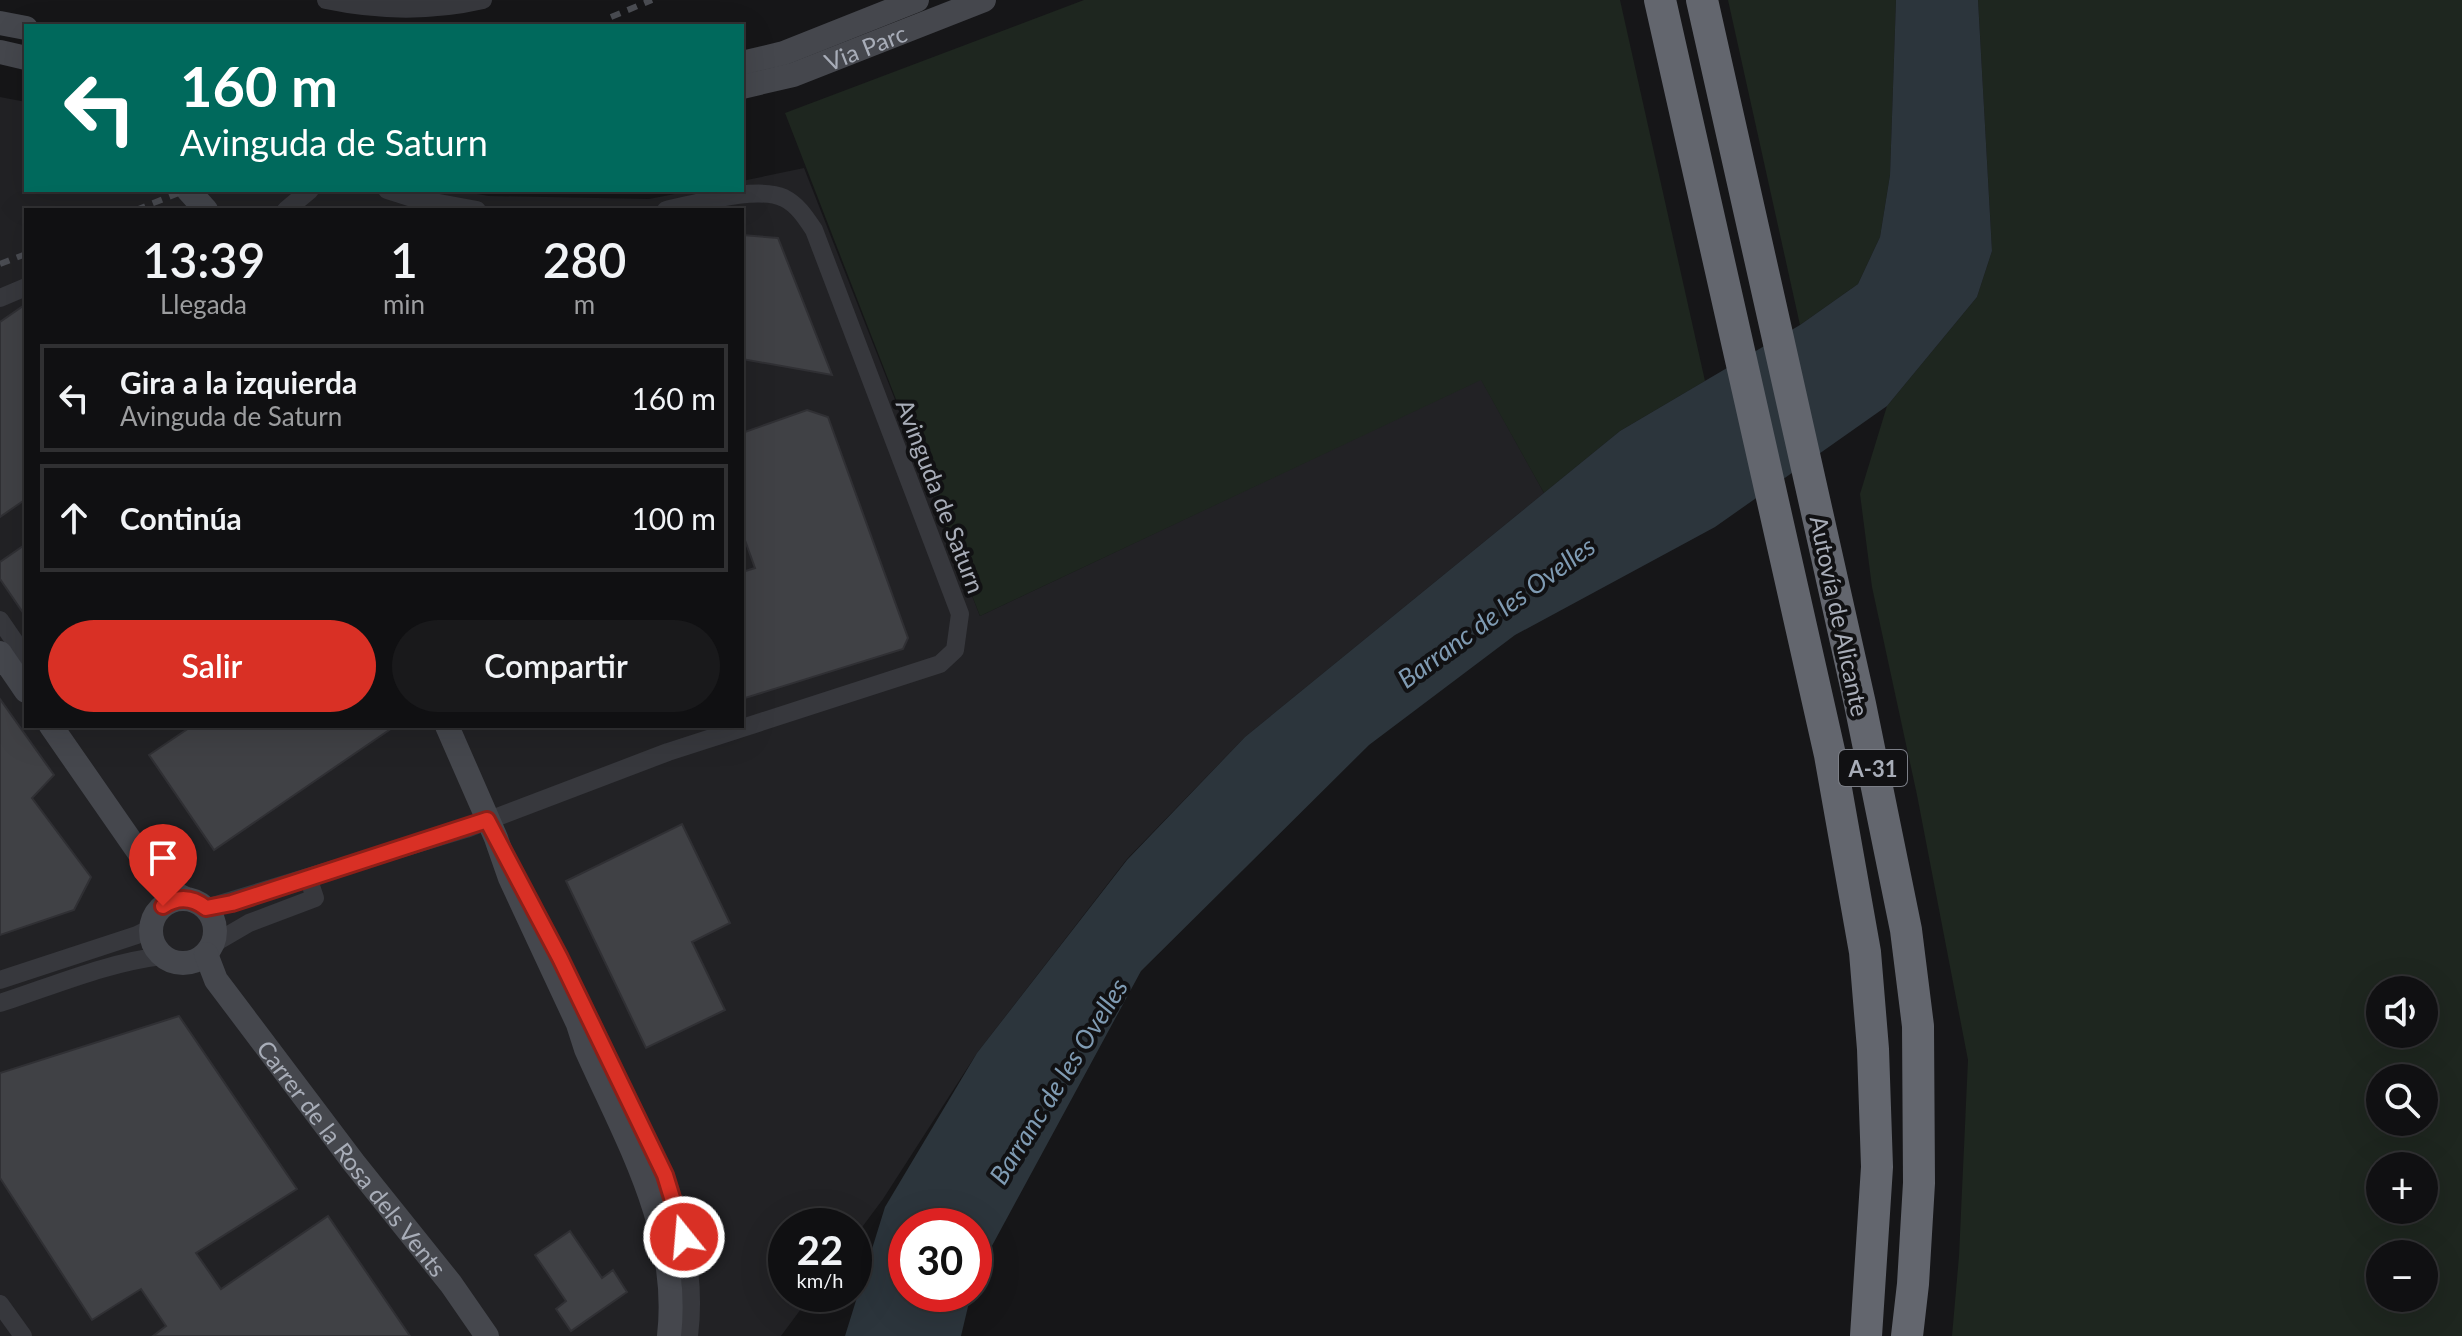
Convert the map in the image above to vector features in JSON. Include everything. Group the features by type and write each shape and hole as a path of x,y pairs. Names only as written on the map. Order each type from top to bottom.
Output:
{"highway":[{"name":"Autovía de Alicante","path":"1660,0 1830,755 1865,952 1873,1049 1877,1167 1866,1336"},
{"name":"Autovía de Alicante","path":"1702,0 1817,512 1906,930 1918,1026 1919,1183 1907,1336"},
{"path":"1918,1026 1934,1092 1935,1206 1927,1336"}],"main road":[{"name":"Via Parc","path":"744,63 784,53 917,0"},
{"name":"Via Parc","path":"744,87 793,75 984,0"},
{"path":"0,23 24,28"},
{"path":"0,52 24,58"},
{"path":"190,192 204,208"},
{"path":"0,653 24,688"},
{"path":"448,728 510,878 578,1024 650,1194 667,1251 671,1305 669,1336"},
{"path":"63,737 151,870 168,890 196,904 215,925 204,953 172,961 163,956 152,938 153,919 170,902 196,904"},
{"name":"Carrer de la Rosa dels Vents","path":"204,953 216,980 354,1163 451,1284 487,1336"}],"street":[{"path":"326,0 409,10 483,0"},
{"path":"288,208 308,192"},
{"path":"393,192 466,208"},
{"name":"Avinguda de Saturn","path":"678,208 765,194 783,198 798,208 814,230 960,614 955,650 940,664 744,727"},
{"path":"0,298 24,288"},
{"path":"0,620 24,655"},
{"name":"Avinguda de Saturn","path":"196,904 492,829 668,752 742,728"},
{"path":"492,829 554,944 665,1175 689,1265 689,1336"},
{"path":"204,953 249,923 315,898 308,877"},
{"path":"0,980 151,928"},
{"path":"0,1003 106,969 163,956"},
{"path":"0,1304 23,1336"}],"shaded area":[{"path":"1084,0 1620,0 1705,381 1620,431 1544,493 1481,380 980,616 785,113"},
{"path":"1728,0 1896,0 1890,175 1880,237 1858,284 1800,325"},
{"path":"1978,0 2462,0 2462,1336 1952,1336 1968,1060 1917,795 1872,587 1860,494 1887,406 1977,297 1992,251"},
{"path":"0,97 24,102 24,192 466,192 489,196 649,199 685,192 744,192 744,181 804,168 980,616 1481,379 1544,493 1245,737 1127,859 977,1053 872,1214 872,1208 768,1208 768,1312 799,1312 781,1336 0,1336"}],"water":[{"name":"Barranc de les Ovelles","path":"1896,0 1978,0 1992,251 1977,297 1887,406 1715,527 1515,635 1369,745 1141,971 992,1246 992,1208 888,1208 888,1312 967,1312 961,1336 845,1336 852,1312 872,1312 872,1249 885,1207 977,1053 1127,860 1245,737 1620,431 1800,325 1858,284 1880,237 1890,175"}],"building":[{"path":"744,235 778,238 832,375 744,359"},
{"path":"24,305 24,500 0,517 0,322"},
{"path":"807,410 828,417 908,638 903,649 744,698 744,571 755,568 744,538 744,432"},
{"path":"24,545 24,614 0,579 0,562"},
{"path":"0,699 54,775 32,798 91,877 74,910 0,935"},
{"path":"189,728 392,728 214,850 149,755"},
{"path":"682,824 730,923 692,942 725,1010 646,1048 566,881"},
{"path":"179,1016 297,1189 196,1253 221,1289 328,1216 410,1336 153,1336 166,1326 141,1289 92,1320 0,1178 0,1073"},
{"path":"570,1231 602,1278 613,1270 627,1292 571,1331 556,1309 566,1301 535,1255"}],"railway":[{"path":"611,17 652,0"},
{"path":"141,208 181,192"},
{"path":"0,264 24,255"}],"route":[{"path":"163,906 178,899 193,900 206,908 232,903 487,820 519,876 665,1175 684,1237"}]}
